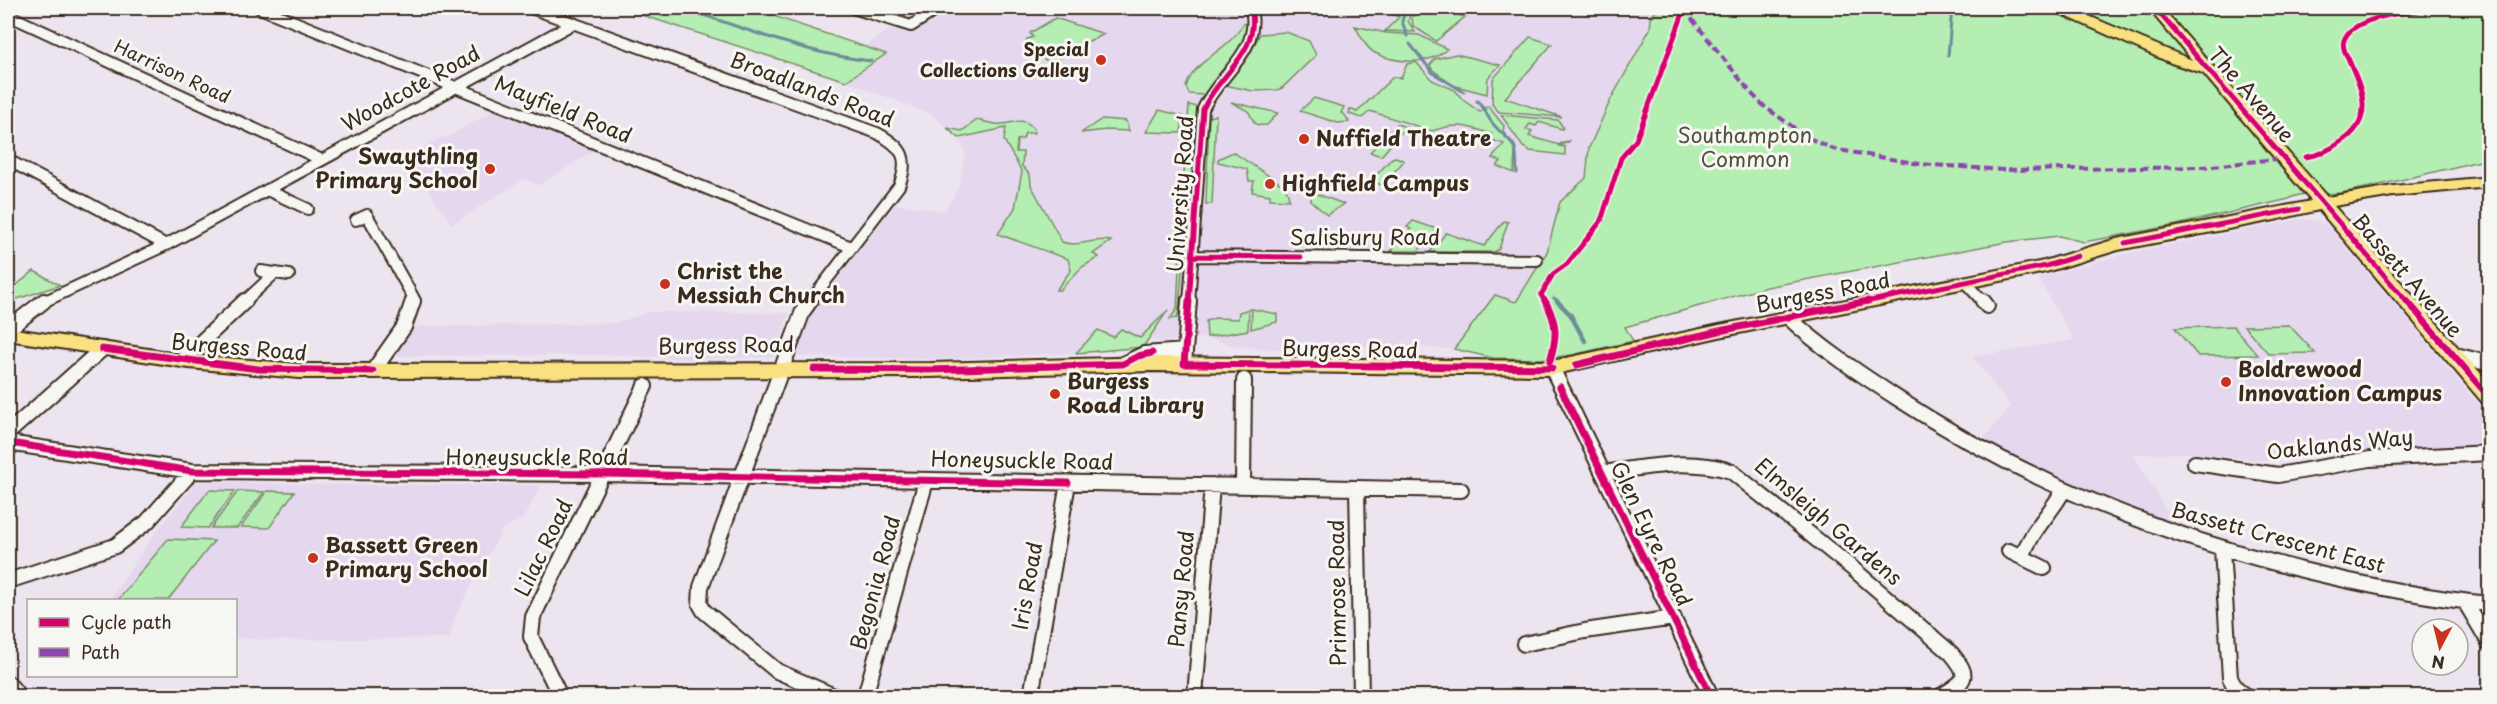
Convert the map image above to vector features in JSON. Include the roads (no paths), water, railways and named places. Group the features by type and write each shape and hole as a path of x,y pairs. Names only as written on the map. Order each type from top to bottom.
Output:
{"main road":[{"path":"2059,8 2176,60 2208,70"},
{"name":"The Avenue","path":"2155,8 2323,203"},
{"path":"2300,176 2352,198"},
{"name":"Burgess Road","path":"8,334 182,360 281,371 930,370 1123,364 1184,358 1552,368 1788,317 2055,264 2116,245 2323,203 2393,191 2490,182"},
{"name":"Bassett Avenue","path":"2323,203 2490,398"}],"street":[{"name":"Mayfield Road","path":"260,8 851,247"},
{"name":"Broadlands Road","path":"531,8 877,133 891,140 901,149 906,160 905,174 899,186 803,311 701,587 700,604 704,611 760,659 777,671 834,696"},
{"path":"853,8 911,26 939,8"},
{"name":"University Road","path":"1184,358 1203,109 1209,97 1242,55 1252,38 1256,21 1251,8"},
{"name":"Harrison Road","path":"8,15 322,160"},
{"name":"Woodcote Road","path":"8,329 39,304 166,245 574,23"},
{"path":"8,160 166,245"},
{"path":"267,190 308,209"},
{"path":"356,220 368,215 413,297 413,305 401,331 373,371"},
{"name":"Salisbury Road","path":"1193,256 1537,260"},
{"path":"261,271 289,275"},
{"path":"182,360 275,273"},
{"path":"1965,282 1987,306"},
{"name":"Bassett Crescent East","path":"1788,317 1839,359 1922,416 1996,458 2063,491 2222,549 2337,578 2465,602 2490,604"},
{"path":"8,433 102,349"},
{"path":"2451,353 2490,365"},
{"path":"2467,371 2490,365"},
{"name":"Glen Eyre Road","path":"1552,368 1711,696"},
{"path":"1243,485 1244,380"},
{"name":"Lilac Road","path":"560,696 535,647 531,628 537,607 645,386"},
{"name":"Honeysuckle Road","path":"8,443 192,471 603,474 1461,490"},
{"name":"Oaklands Way","path":"2195,463 2278,475 2370,459 2490,453"},
{"name":"Elmsleigh Gardens","path":"1603,473 1689,464 1718,466 1731,471 1843,561 1951,653 1961,665 1964,677 1962,683 1941,696"},
{"path":"8,581 115,546 127,539 149,521 192,471"},
{"name":"Begonia Road","path":"865,696 926,481"},
{"name":"Iris Road","path":"1031,696 1068,483"},
{"name":"Pansy Road","path":"1195,696 1212,484"},
{"name":"Primrose Road","path":"1357,488 1361,696"},
{"path":"2044,568 2016,554 2055,505 2063,491"},
{"path":"2222,549 2230,678 2235,687 2246,696"},
{"path":"2465,602 2490,644"},
{"path":"1524,644 1585,631 1674,618"},
{"path":"8,683 19,696"}],"waterway":[{"path":"682,8 822,53 871,61"},
{"path":"1404,8 1401,13 1404,14 1402,21 1407,36"},
{"path":"1948,56 1952,8"},
{"path":"1410,44 1433,73 1464,92"},
{"path":"1477,101 1493,124 1515,147 1517,173"},
{"path":"1554,298 1570,314 1585,341"}],"place":[{"name":"Special Collections Gallery","path":"1101,60"},
{"name":"Nuffield Theatre","path":"1304,139"},
{"name":"Swaythling Primary School","path":"490,169"},
{"name":"Highfield Campus","path":"1270,184"},
{"name":"Christ the Messiah Church","path":"665,284"},
{"name":"Boldrewood Innovation Campus","path":"2226,382"},
{"name":"Burgess Road Library","path":"1055,394"},
{"name":"Bassett Green Primary School","path":"313,558"}],"park label":[{"name":"Southampton Common","path":"1745,148"}]}
